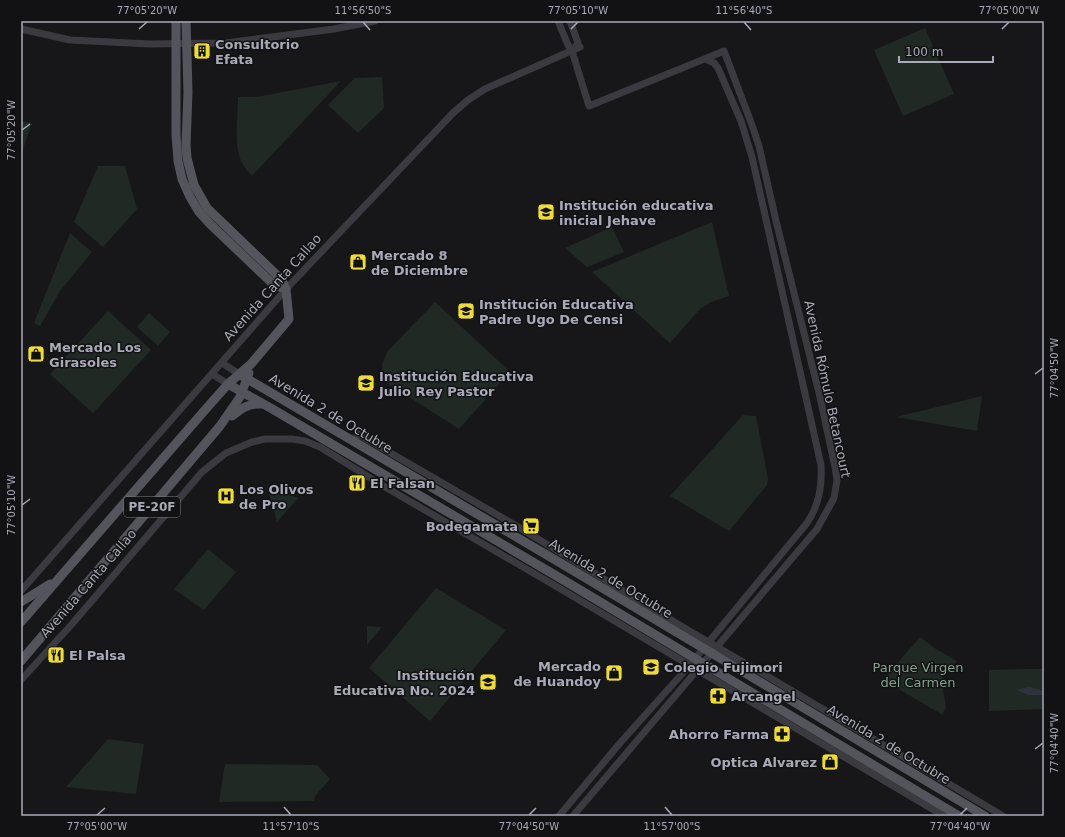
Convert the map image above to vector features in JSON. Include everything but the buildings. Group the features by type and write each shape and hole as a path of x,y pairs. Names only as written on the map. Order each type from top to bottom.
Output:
{"main road":[{"path":"176,21 176,135 178,161 182,179 199,212 274,285 286,289"},
{"path":"186,21 188,92 186,145 187,158 194,185 207,208 282,280 286,289"},
{"name":"Avenida Canta Callao","path":"21,622 228,384 251,364 289,319 286,289"},
{"name":"Avenida Canta Callao","path":"21,661 220,426 242,392 248,379 251,364"},
{"name":"Avenida 2 de Octubre","path":"239,374 356,438 569,568 710,648 985,816"},
{"name":"Avenida 2 de Octubre","path":"228,384 547,570 696,665 959,816"},
{"path":"220,426 240,409 256,404 264,404"},
{"path":"21,602 61,577"}],"street":[{"path":"21,29 70,40 150,44 226,44 334,29 374,21"},
{"path":"558,21 572,51 590,106 706,58"},
{"path":"570,21 578,43 572,51"},
{"name":"Avenida Canta Callao","path":"21,591 286,289 438,127 468,100 485,89 580,47"},
{"name":"Avenida Rómulo Betancourt","path":"706,58 724,51 759,146 820,397 837,480 834,498 817,529 710,648"},
{"name":"Avenida Rómulo Betancourt","path":"572,816 710,648 807,523 820,496 822,479 821,465 752,157 741,121 718,68 714,63 706,58"},
{"name":"Avenida 2 de Octubre","path":"222,363 239,374"},
{"name":"Avenida 2 de Octubre","path":"212,374 228,384"},
{"name":"Avenida Canta Callao","path":"21,680 72,624 192,483 202,472 226,453 252,442 278,438 305,441 320,447 340,459"},
{"name":"Avenida 2 de Octubre","path":"356,438 370,440 520,528 710,648 1003,816"},
{"name":"Avenida 2 de Octubre","path":"340,459 380,484 554,585 696,665 944,816"},
{"name":"Avenida Rómulo Betancourt","path":"559,816 620,743 696,665"}],"green space":[{"path":"925,28 954,94 903,116 874,50"},
{"path":"382,77 384,108 358,133 328,105 355,78"},
{"path":"341,81 252,176 242,163 238,151 238,97 256,97"},
{"path":"21,121 32,123 21,155"},
{"path":"98,166 125,166 137,209 103,247 74,222"},
{"path":"712,222 729,296 711,302 700,309 670,343 592,272"},
{"path":"612,227 624,252 587,267 565,248"},
{"path":"70,233 92,252 60,291 40,326 34,323"},
{"path":"435,302 510,372 459,429 387,383 382,375 382,365 387,352"},
{"path":"108,311 151,350 93,413 50,374"},
{"path":"149,313 170,332 158,346 137,327"},
{"path":"982,396 977,431 896,417"},
{"path":"743,415 756,416 768,479 767,485 729,531 670,496"},
{"path":"277,493 298,498 277,522 269,494"},
{"path":"208,549 236,572 204,610 174,589"},
{"path":"436,588 506,630 430,721 369,668"},
{"path":"367,626 382,627 367,645"},
{"name":"Parque Virgen del Carmen","path":"920,637 936,649 957,661 941,679 946,706 943,715 883,680"},
{"path":"1044,669 1044,709 989,711 989,670"},
{"path":"108,739 144,744 136,794 66,787"},
{"path":"225,764 317,765 330,779 315,796 314,801 219,802"}],"shaded area":[{"path":"1029,687 1044,691 1044,695 1028,695 1016,690"}],"place":[{"name":"Consultorio Efata","path":"202,51"},
{"name":"Institución educativa inicial Jehave","path":"546,212"},
{"name":"Mercado 8 de Diciembre","path":"358,262"},
{"name":"Institución Educativa Padre Ugo De Censi","path":"466,311"},
{"name":"Mercado Los Girasoles","path":"36,354"},
{"name":"Institución Educativa Julio Rey Pastor","path":"366,383"},
{"name":"El Falsan","path":"357,483"},
{"name":"Los Olivos de Pro","path":"226,496"},
{"name":"Bodegamata","path":"531,526"},
{"name":"El Palsa","path":"56,655"},
{"name":"Colegio Fujimori","path":"651,667"},
{"name":"Mercado de Huandoy","path":"614,673"},
{"name":"Institución Educativa No. 2024","path":"488,682"},
{"name":"Arcangel","path":"718,696"},
{"name":"Ahorro Farma","path":"782,734"},
{"name":"Optica Alvarez","path":"830,762"}]}
